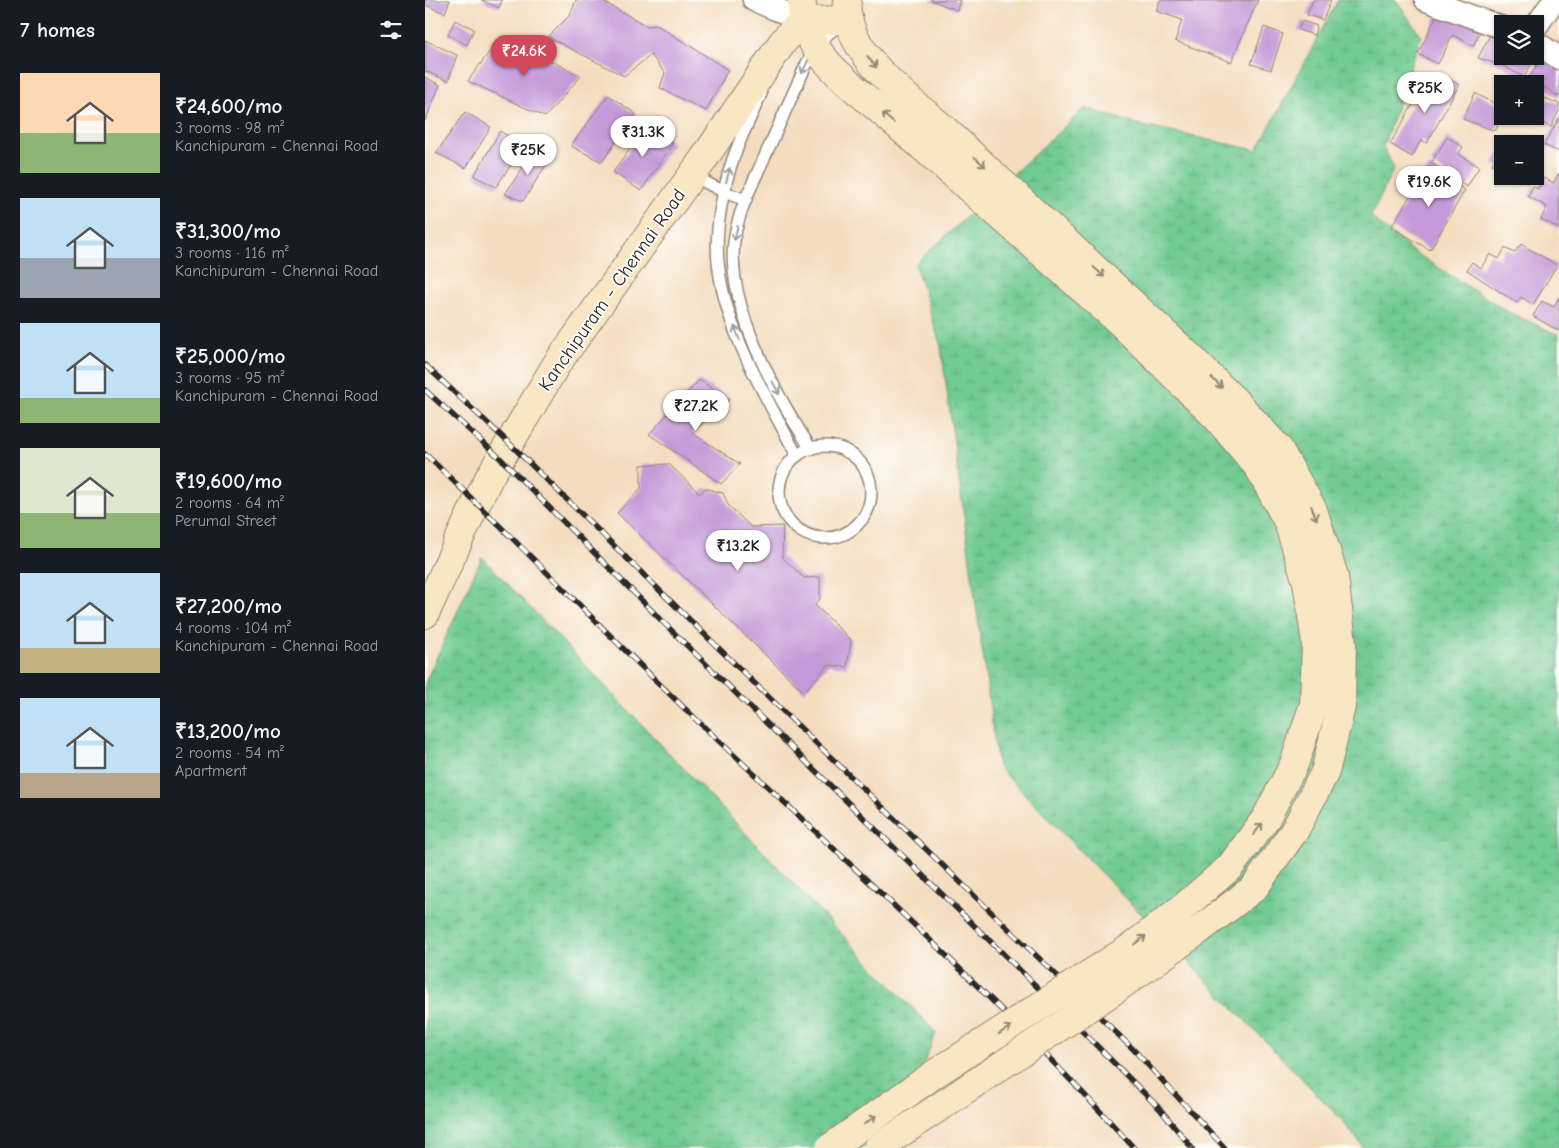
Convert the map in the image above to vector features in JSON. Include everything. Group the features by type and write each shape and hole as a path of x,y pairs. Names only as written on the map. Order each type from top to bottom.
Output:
{"main road":[{"path":"830,1148 936,1073 1130,948 1181,910 1230,867 1266,818 1294,764 1314,704 1316,644 1307,582 1288,522 1259,468 1217,418 1122,324 828,65 816,47 803,11 848,10 863,51 878,71 944,129 1188,355 1234,400 1278,448 1313,510 1334,576 1341,643 1341,707 1325,772 1295,830 1254,888 1198,931 1113,991 878,1148"},
{"name":"Kanchipuram - Chennai Road","path":"425,614 489,476 556,365 692,175 803,11"}],"street":[{"path":"754,0 803,11"},
{"path":"1426,0 1494,25"},
{"path":"1543,15 1553,0"},
{"path":"1544,48 1559,58"}],"lane":[{"path":"811,449 767,372 752,337 740,301 734,262 734,242 739,219 746,200 800,78 816,47 848,10"},
{"path":"784,40 729,170 718,228 718,261 724,291 738,336 797,456"},
{"path":"692,175 724,192 746,200"},
{"path":"822,446 837,448 850,454 861,464 868,477 871,491 869,506 862,519 852,530 839,536 823,538 808,535 794,528 784,515 779,500 779,485 784,470 797,456 822,446"}],"green space":[{"path":"1338,0 1396,0 1421,36 1383,147 1394,168 1371,217 1411,250 1508,312 1559,335 1559,1148 1364,1148 1341,1119 998,767 941,347 915,264 1085,108 1143,126 1257,150"},
{"path":"482,557 936,1033 893,1141 896,1148 425,1148 425,683"}],"building":[{"path":"425,0 450,0 445,13 425,5"},
{"path":"481,0 502,0 499,8"},
{"path":"576,0 600,0 647,26 657,25 728,70 706,111 660,88 665,73 651,55 624,76 548,37 570,15"},
{"path":"930,0 960,0 957,10"},
{"path":"1160,0 1258,0 1231,62 1175,41 1182,20 1156,11"},
{"path":"1313,0 1331,0 1323,20 1307,15"},
{"path":"1441,6 1483,26 1473,46 1453,35 1438,64 1418,54"},
{"path":"455,20 474,29 467,45 448,35"},
{"path":"1302,21 1317,26 1314,35 1298,30"},
{"path":"1264,27 1283,34 1271,70 1251,64"},
{"path":"1492,31 1494,32 1494,63 1478,58"},
{"path":"501,36 581,76 545,117 468,81"},
{"path":"425,40 457,55 448,81 425,71"},
{"path":"1544,55 1559,65 1559,97 1544,87 1544,75 1531,75 1537,65 1544,65"},
{"path":"1501,65 1531,65 1525,75 1520,75"},
{"path":"1439,73 1459,85 1427,143 1421,140 1412,157 1390,144 1427,80 1433,83"},
{"path":"425,77 440,85 425,121"},
{"path":"1475,93 1494,103 1494,125 1498,125 1495,131 1463,119"},
{"path":"608,95 636,114 602,162 571,146"},
{"path":"1545,98 1559,104 1559,111 1551,127 1544,124"},
{"path":"465,112 491,127 466,168 436,153"},
{"path":"1559,118 1559,152 1544,145"},
{"path":"648,125 673,143 641,191 613,172"},
{"path":"500,131 524,146 496,187 474,176"},
{"path":"1447,137 1463,147 1458,154 1479,167 1467,187 1431,163"},
{"path":"536,148 550,159 523,201 505,194"},
{"path":"1429,166 1465,190 1430,250 1391,227"},
{"path":"1559,173 1559,229 1541,219 1547,207 1528,196 1533,186 1538,189 1540,185 1544,185 1544,178 1553,183"},
{"path":"1521,244 1557,265 1533,305 1521,297 1517,303 1467,270 1472,262 1481,268 1490,254 1499,259 1505,248 1514,253"},
{"path":"1559,297 1559,331 1533,316 1542,301 1554,307"},
{"path":"699,380 730,399 692,433 740,464 721,484 649,434"},
{"path":"669,464 700,494 705,488 723,493 728,505 751,527 783,526 782,557 804,578 820,577 820,599 815,605 851,640 847,667 828,665 804,692 617,513 641,488 641,465"}],"railway":[{"path":"425,365 509,443 1132,1048 1225,1148"},
{"path":"425,390 500,458 671,630 1070,1019 1160,1109 1192,1148"},
{"path":"425,454 703,726 977,985 1134,1148"}]}
